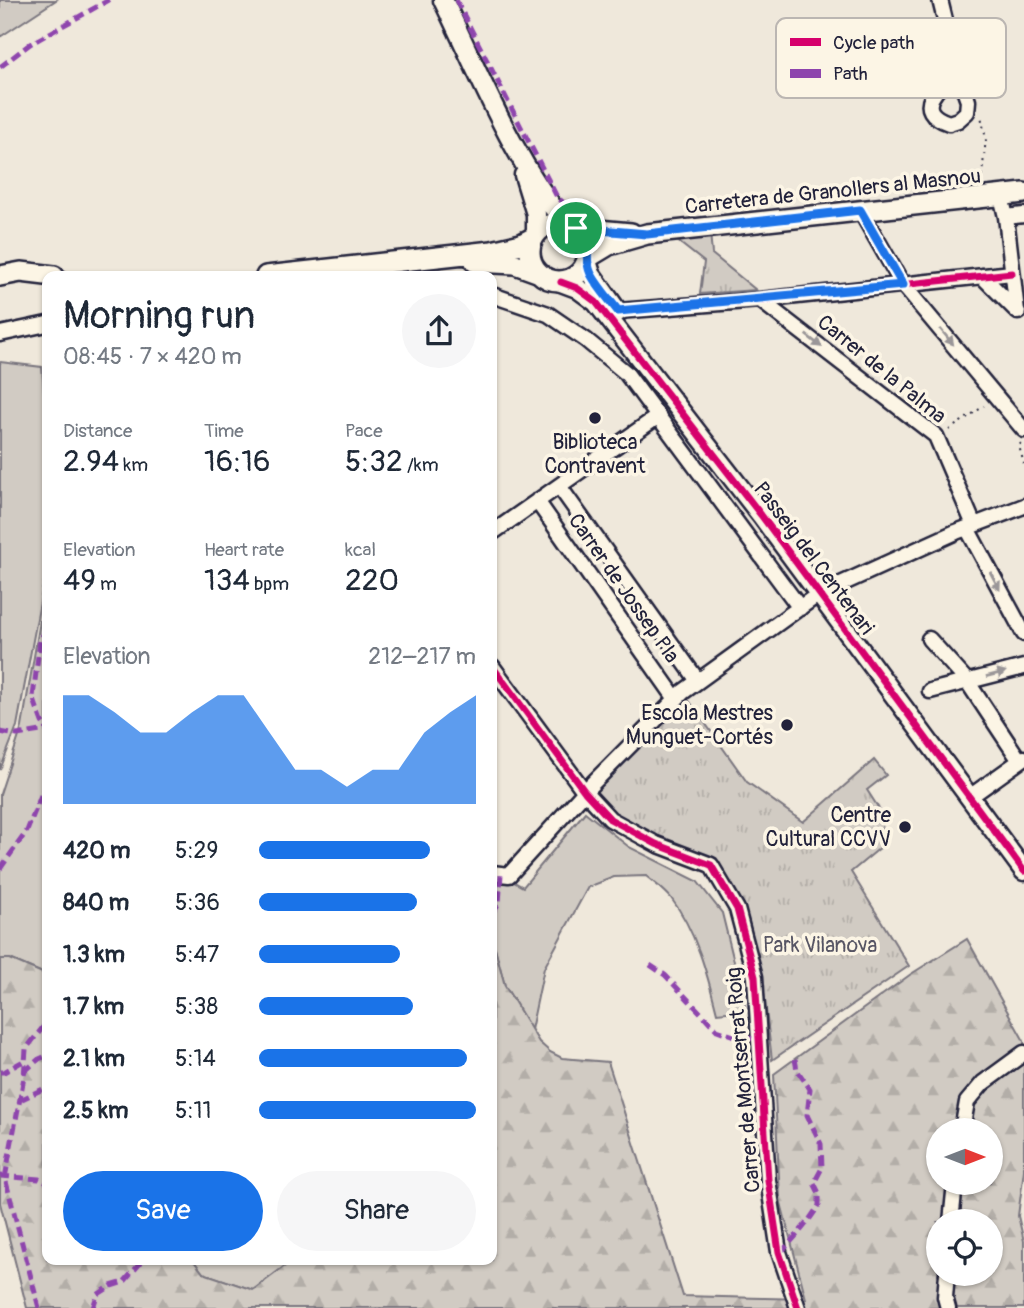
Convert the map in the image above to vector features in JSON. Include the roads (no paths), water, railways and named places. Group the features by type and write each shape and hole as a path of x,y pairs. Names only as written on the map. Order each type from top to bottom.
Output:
{"main road":[{"name":"Carretera de Granollers al Masnou","path":"588,259 609,245 647,234 1024,193"},
{"path":"316,271 506,248 521,244 553,223 571,226 587,242 588,259 580,273 561,282 548,280 537,272 515,264 432,259"},
{"name":"Carretera de Granollers al Masnou","path":"571,226 647,234"},
{"path":"535,235 529,252 537,272"},
{"path":"0,276 21,272 42,275"}],"street":[{"path":"443,0 513,142 554,210 571,226"},
{"path":"940,0 944,18"},
{"path":"931,98 933,114 948,123 958,120 967,111 967,98"},
{"path":"513,142 536,214 535,235"},
{"path":"1001,196 1021,314"},
{"path":"860,210 903,285 1024,430"},
{"path":"1006,217 1024,215"},
{"name":"Passeig del Centenari","path":"588,259 591,274 727,461 761,515"},
{"path":"618,311 760,300 1012,273"},
{"path":"982,276 1021,314"},
{"name":"Passeig del Centenari","path":"561,282 577,288 596,302 761,515 1024,871"},
{"path":"497,297 548,314 586,340 626,373 800,608"},
{"name":"Carrer de la Palma","path":"760,300 937,438 970,527 1024,634"},
{"path":"0,334 42,325"},
{"path":"497,530 657,417"},
{"name":"Carrer de Jossep Pla","path":"559,486 698,681"},
{"name":"Carrer de Jossep Pla","path":"537,502 676,699"},
{"path":"497,874 509,875 584,792 676,699 819,594 1024,506"},
{"path":"929,639 967,681 1022,760 971,796"},
{"path":"930,691 1024,667"},
{"name":"Carrer de Montserrat Roig","path":"497,673 584,792 610,819 656,844 711,865 737,909 755,977 770,1192 779,1252 798,1308"},
{"path":"964,1118 967,1102 983,1083 1024,1054"},
{"path":"946,1286 948,1308"}],"place":[{"name":"Biblioteca Contravent","path":"595,418"},
{"name":"Escola Mestres Munguet-Cortés","path":"787,725"},
{"name":"Centre Cultural CCVV","path":"905,827"}],"park label":[{"name":"Park Vilanova","path":"820,945"}]}
